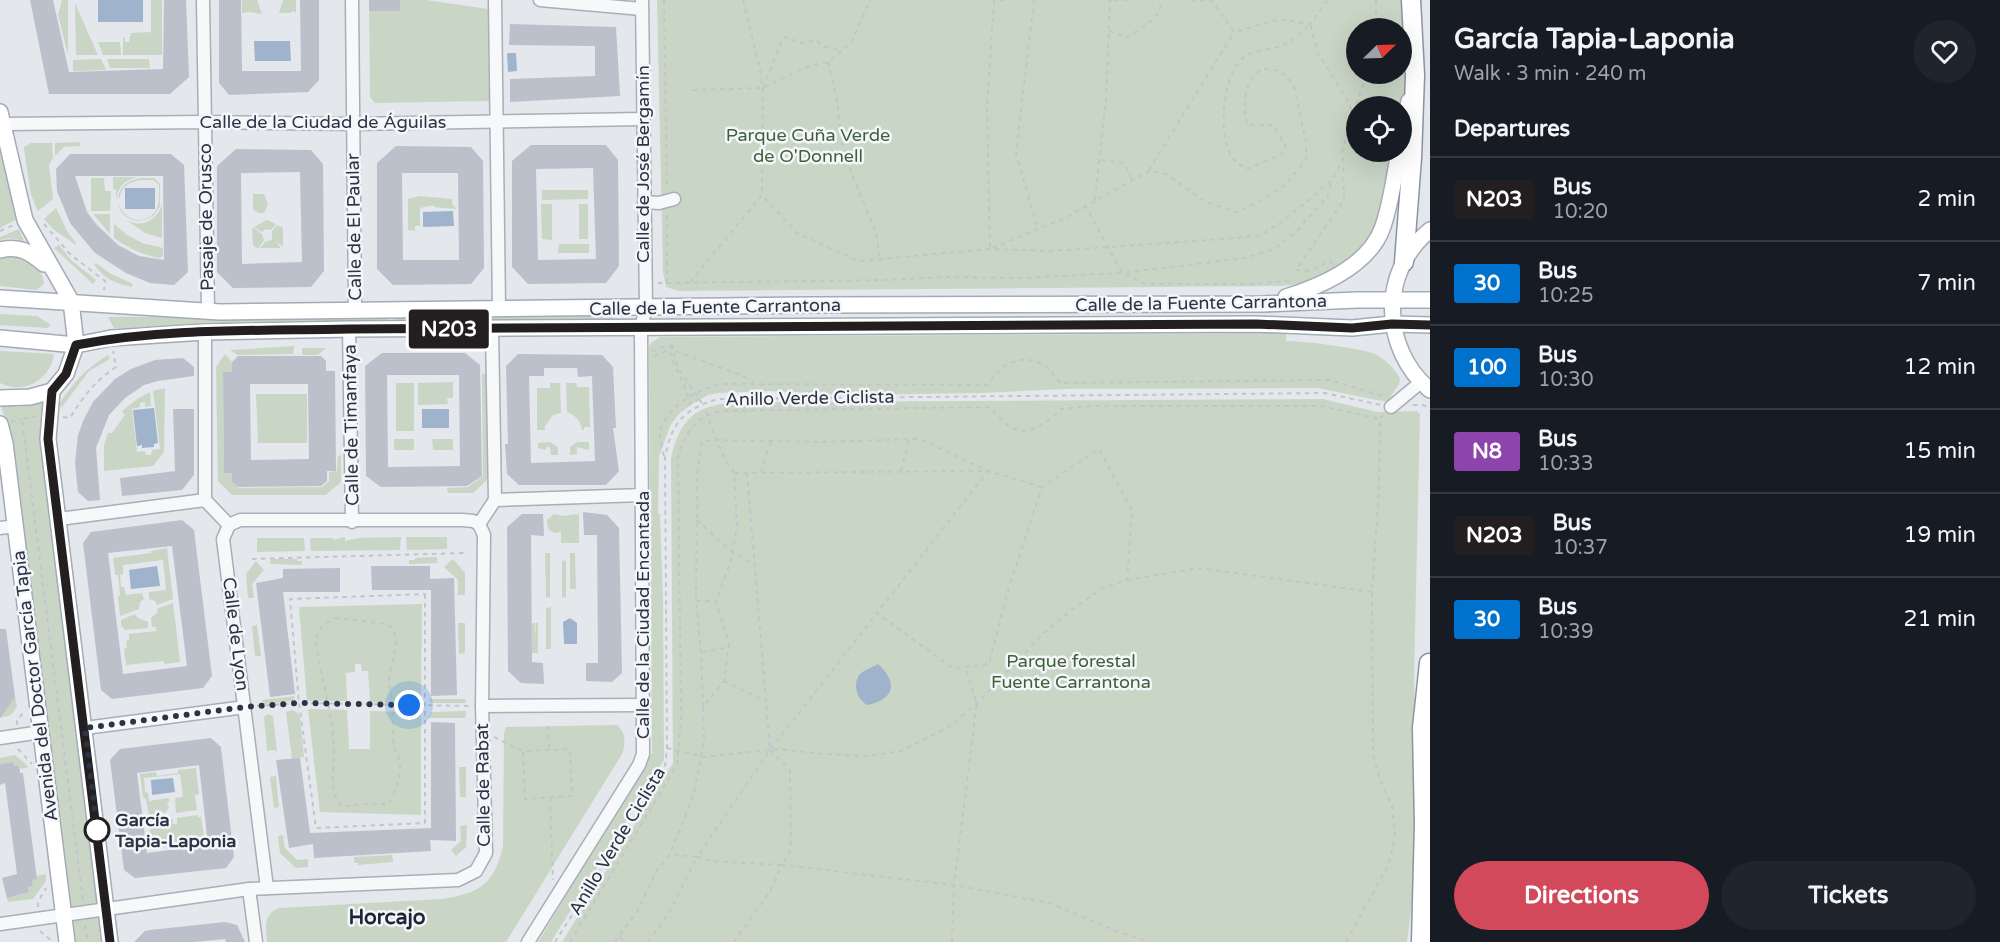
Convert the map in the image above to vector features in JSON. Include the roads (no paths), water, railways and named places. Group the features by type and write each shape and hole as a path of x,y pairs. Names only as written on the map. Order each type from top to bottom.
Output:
{"highway":[{"path":"1404,262 1412,158 1415,75 1411,0"},
{"path":"1421,942 1422,728 1430,650"},
{"path":"1429,663 1430,673"},
{"path":"1414,942 1423,894"}],"main road":[{"path":"1410,96 1415,75"},
{"path":"1,118 24,220 71,301 76,345 66,374 52,391 48,439 110,942"},
{"path":"1263,304 1307,291 1354,265 1364,256 1383,227 1396,162"},
{"path":"1425,386 1403,358 1395,339 1392,324 1392,299 1396,279 1404,262 1415,245 1430,230"},
{"path":"0,250 14,248 28,251 54,272"},
{"name":"Calle de la Fuente Carrantona","path":"0,298 207,311 1263,304 1392,299 1430,300"},
{"name":"Calle de la Fuente Carrantona","path":"0,338 76,345 111,338 205,332 349,329 1256,324 1352,328 1392,324 1430,325"},
{"path":"0,398 30,397 52,391"},
{"name":"Avenida del Doctor García Tapia","path":"0,424 5,443 8,527 41,732 67,942"}],"street":[{"name":"Pasaje de Orusco","path":"203,0 207,311"},
{"name":"Calle de El Paular","path":"352,0 355,310"},
{"path":"495,0 499,309"},
{"path":"540,0 642,4"},
{"name":"Calle de José Bergamín","path":"641,328 646,307 642,4"},
{"name":"Calle de la Ciudad de Águilas","path":"1,118 353,124 643,119"},
{"path":"644,202 670,200"},
{"name":"Calle de la Ciudad Encantada","path":"528,942 639,765 643,754 641,328"},
{"name":"Calle de Timanfaya","path":"349,329 352,522"},
{"path":"205,332 205,500 230,525 240,520 352,522 463,520 479,524 495,500 492,329"},
{"path":"1394,404 1425,386"},
{"path":"495,500 643,495"},
{"path":"59,519 205,500"},
{"name":"Calle de Rabat","path":"106,909 249,889 458,880 476,871 486,853 482,706 484,535 479,524"},
{"name":"Calle de Lyon","path":"230,525 223,539 267,888"},
{"path":"482,706 644,705"},
{"path":"85,728 245,707"},
{"path":"0,738 41,732"},
{"path":"249,889 256,942"},
{"path":"0,924 106,909"}],"water":[{"path":"98,0 143,0 143,22 98,22"},
{"path":"254,41 290,41 291,61 255,61"},
{"path":"507,53 516,53 517,71 508,72"},
{"path":"125,188 155,188 155,209 125,209"},
{"path":"453,211 454,226 423,227 423,212"},
{"path":"154,408 158,443 154,444 154,447 142,448 142,445 137,446 133,410"},
{"path":"422,409 449,409 449,428 422,428"},
{"path":"157,566 160,586 131,589 129,570"},
{"path":"570,618 577,623 577,644 564,644 563,622"},
{"path":"878,664 889,678 891,690 883,699 867,705 858,695 856,682 860,674"},
{"path":"173,778 175,792 152,795 151,780"}],"place":[{"name":"García Tapia-Laponia","path":"97,830"}],"district":[{"name":"Horcajo","path":"387,917"}],"park label":[{"name":"Parque Cuña Verde de O'Donnell","path":"808,145"},
{"name":"Parque forestal Fuente Carrantona","path":"1071,671"}]}
